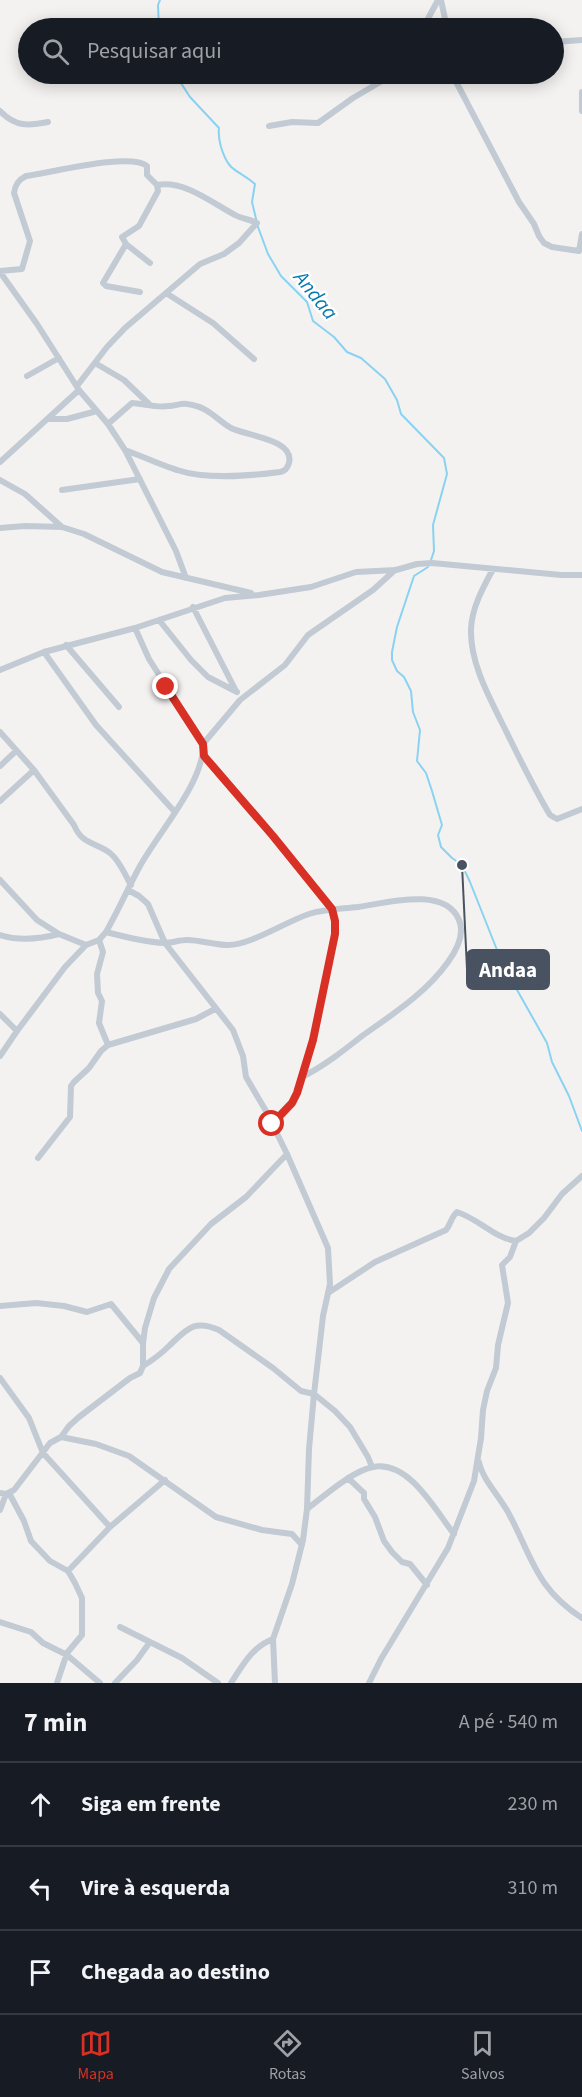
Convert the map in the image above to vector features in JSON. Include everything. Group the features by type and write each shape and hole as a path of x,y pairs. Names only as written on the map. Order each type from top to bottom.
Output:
{"street":[{"path":"429,18 439,0"},
{"path":"439,0 444,18"},
{"path":"564,41 582,40"},
{"path":"269,126 292,122 318,123 377,84"},
{"path":"458,84 514,193 544,243 552,247 579,251 582,234"},
{"path":"582,93 582,111"},
{"path":"0,111 8,118 28,126 48,122"},
{"path":"0,122 8,118"},
{"path":"150,263 126,244 122,237 139,226 158,191 157,185 147,175 146,164 123,160 20,178 15,186 14,193 30,245 22,269 1,276 37,324 78,388 108,424 125,450 176,551 186,578"},
{"path":"0,462 49,419 78,388 94,363 125,328 200,264 232,248 257,223 238,217 193,192 168,184 157,185"},
{"path":"126,244 103,283 106,286 140,292"},
{"path":"166,293 213,323 254,358"},
{"path":"27,376 59,358"},
{"path":"94,363 124,380 150,404"},
{"path":"108,424 132,403 168,406 188,404 204,408 234,429 257,436 287,450 290,454 284,472 251,476 194,474 177,470 125,450"},
{"path":"49,419 68,419 97,411"},
{"path":"62,490 140,479"},
{"path":"0,480 25,494 62,527"},
{"path":"0,528 62,527 84,534 162,572 259,595"},
{"path":"0,670 44,652 135,628 225,598 311,586 356,572 396,570 417,564 432,563 582,575"},
{"path":"493,569 476,602 471,627 472,646 485,689 518,759 550,815 557,819 582,809"},
{"path":"203,744 240,699 285,664 308,635 373,590 396,570"},
{"path":"193,607 240,699"},
{"path":"159,620 191,660 208,677 237,692"},
{"path":"0,1056 65,967 86,945 99,940 106,932 140,867 191,787 204,756 203,744 149,659 135,628"},
{"path":"66,645 119,707"},
{"path":"44,652 96,725 174,811"},
{"path":"0,732 34,770 74,825 78,834 86,841 111,853 120,865 130,888 148,904 165,943 233,1030 238,1040 246,1077 287,1154 328,1248 330,1284 323,1316 314,1394 309,1449 308,1509 292,1584 273,1639 275,1683"},
{"path":"0,766 16,751"},
{"path":"204,756 332,909 335,921 335,934 313,1040 302,1077 292,1103 272,1124"},
{"path":"0,801 34,770"},
{"path":"0,880 37,920 59,934 86,945"},
{"path":"106,932 138,940 165,943 188,940 229,945 309,914 332,909 407,900 431,900 441,902 453,910 460,922 460,938 453,956 435,980 399,1010 320,1067 302,1077"},
{"path":"0,935 12,938 32,938 59,934"},
{"path":"99,940 103,952 97,974 98,993 102,1001 99,1023 108,1045"},
{"path":"38,1158 70,1117 71,1086 108,1045 196,1019 215,1009"},
{"path":"0,1014 17,1031"},
{"path":"5,1493 14,1490 50,1443 61,1437 79,1417 140,1373 143,1365 143,1343 154,1298 169,1269 211,1224 246,1197 287,1154"},
{"path":"369,1683 381,1659 428,1585 454,1534 474,1480 483,1410 496,1368 498,1345 508,1303 502,1265 510,1257 516,1241 530,1233 562,1194 582,1176"},
{"path":"328,1293 375,1262 446,1230 452,1217 458,1212 470,1216 500,1238 516,1241"},
{"path":"0,1306 36,1304 64,1306 87,1312 111,1304 143,1343"},
{"path":"143,1365 157,1357 184,1330 199,1325 219,1330 301,1391 314,1394 343,1419 372,1467"},
{"path":"0,1378 29,1418 43,1453 110,1527"},
{"path":"61,1437 96,1444 129,1456 216,1517 262,1530 292,1534 302,1545"},
{"path":"478,1458 481,1470 509,1513 537,1573 551,1594 582,1618"},
{"path":"308,1509 348,1478 372,1467 390,1467 404,1474 421,1490 454,1534"},
{"path":"348,1478 364,1493 364,1499 375,1517 384,1541 392,1552 402,1562 410,1564 428,1585"},
{"path":"68,1571 110,1527 165,1480"},
{"path":"0,1510 5,1493"},
{"path":"5,1493 24,1521 31,1541 50,1561 68,1571 82,1598 82,1635 65,1658 57,1683"},
{"path":"292,1534 305,1524"},
{"path":"0,1622 31,1632 65,1658 73,1659 99,1683"},
{"path":"120,1627 182,1658 218,1683"},
{"path":"231,1683 253,1652 262,1643 273,1639"},
{"path":"115,1683 150,1642"}],"waterway":[{"name":"Andaa","path":"159,18 160,0"},
{"name":"Andaa","path":"182,84 190,97 219,128 220,142 227,162 255,184 252,202 258,227 268,254 281,276 307,302 313,321 334,337 347,352 361,358 385,379 397,400 401,414 444,458 447,474 433,525 434,551 431,560"},
{"name":"Andaa","path":"428,567 414,576 397,627 392,652 392,660 397,671 404,677 411,691 413,712 420,730 417,761 426,773 442,825 438,835 441,847 462,865 503,965 547,1043 552,1062 569,1096 582,1131"}],"place":[{"name":"Andaa","path":"462,865"}],"route":[{"path":"166,687 203,744 204,756 332,909 335,921 335,934 313,1040 297,1093 292,1103 272,1124"}]}
